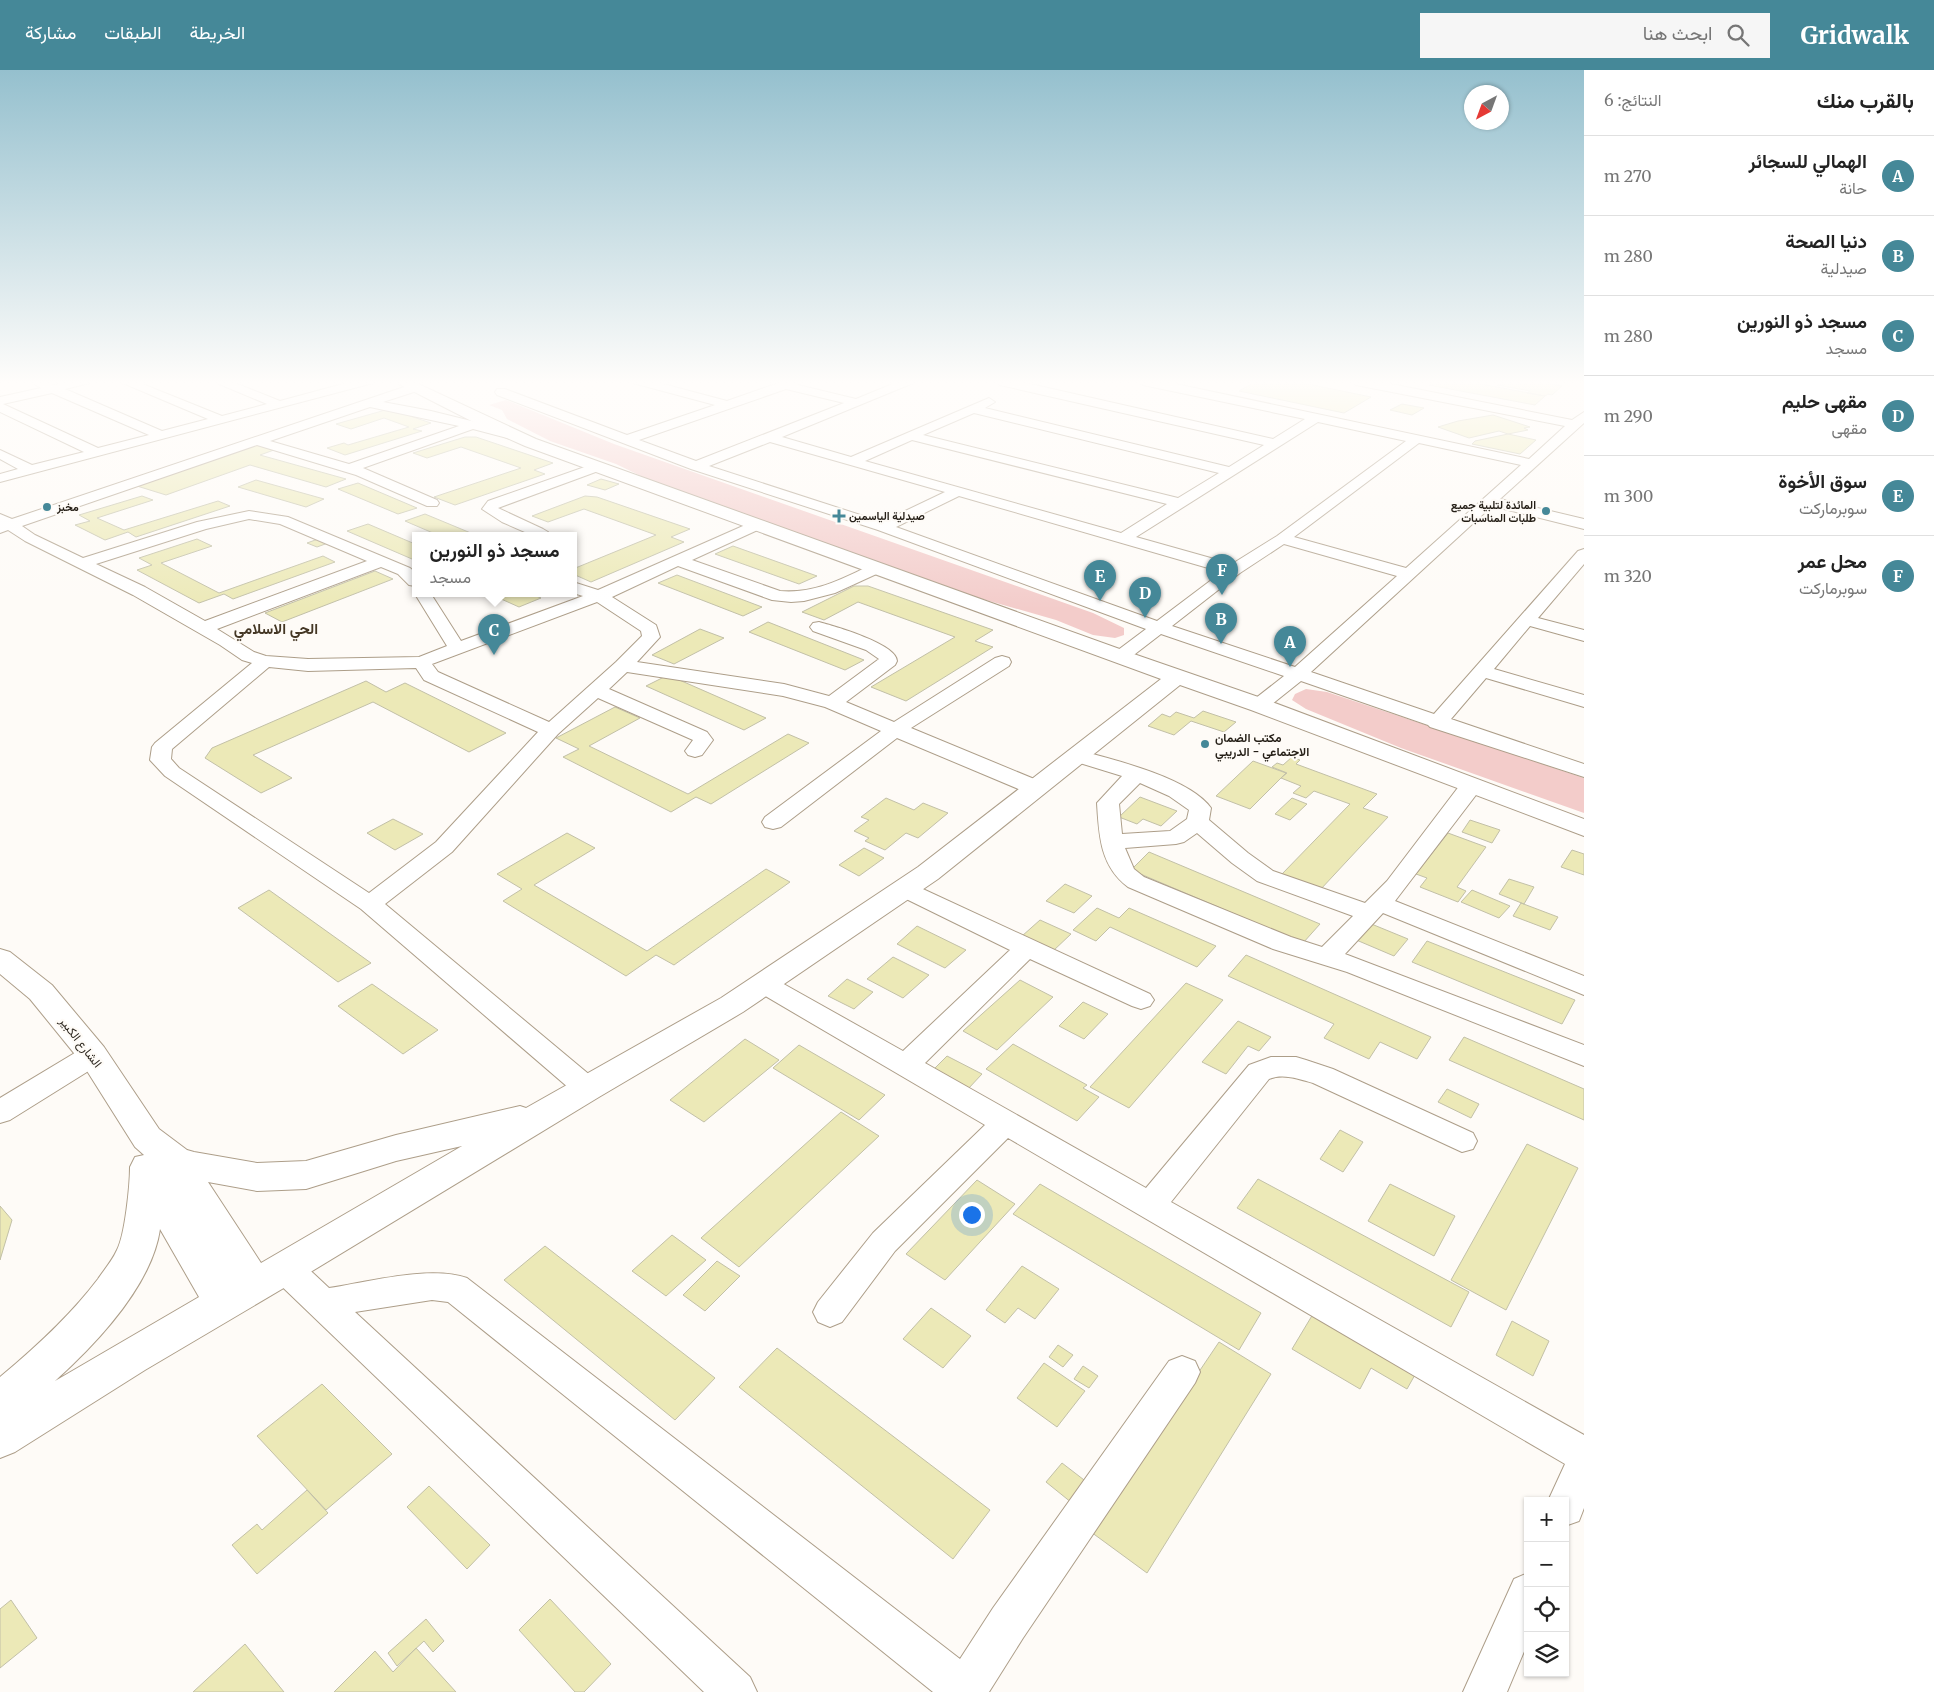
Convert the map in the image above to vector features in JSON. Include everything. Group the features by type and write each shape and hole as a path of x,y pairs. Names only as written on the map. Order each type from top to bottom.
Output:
{"street":[{"path":"5,457 31,470"},
{"path":"0,478 83,457"},
{"path":"3,523 208,457"},
{"path":"311,457 350,468 432,502"},
{"path":"350,468 383,457"},
{"path":"570,457 1120,657 1259,705 1584,828"},
{"path":"671,457 883,527 1158,627 1297,675 1584,771"},
{"path":"696,466 721,457"},
{"path":"837,457 1234,570"},
{"path":"852,461 862,457"},
{"path":"994,457 1179,503"},
{"path":"1171,457 1230,471"},
{"path":"1124,538 1252,457"},
{"path":"1120,657 1234,570 1282,539 1393,457"},
{"path":"1500,457 1530,463"},
{"path":"1259,705 1297,675 1537,457"},
{"path":"538,532 489,509 493,504 596,467"},
{"path":"883,527 958,491"},
{"path":"1488,501 1584,524"},
{"path":"83,563 202,525 249,516 283,520 412,576"},
{"path":"3,523 139,591 248,656 265,661 308,665 365,665 421,662 599,596 757,525"},
{"path":"1282,539 1408,574"},
{"path":"1437,723 1584,554"},
{"path":"203,628 382,561"},
{"path":"678,561 778,596 789,598 822,593 877,568"},
{"path":"1566,575 1584,579"},
{"path":"370,904 444,847 551,730 623,666 651,637 650,629 599,596 577,588"},
{"path":"424,597 457,648"},
{"path":"1527,620 1584,636"},
{"path":"819,627 872,646 888,657 888,661 832,703"},
{"path":"265,661 162,747 160,760 172,772 370,904 587,1088"},
{"path":"421,662 431,676 551,730"},
{"path":"773,822 896,729 1002,662"},
{"path":"623,666 784,690 832,703 1036,788"},
{"path":"1482,671 1584,701"},
{"path":"0,1438 222,1303 270,1277 587,1088 732,1005 935,867 1178,677"},
{"path":"595,690 700,736 703,740 695,751"},
{"path":"1077,756 1156,782 1195,802 1200,808 1198,822 1176,837 1111,842"},
{"path":"1136,774 1108,803 1111,842 1124,873 1136,882 1282,943 1311,954 1328,956 1584,1056"},
{"path":"1328,956 1395,886 1471,786"},
{"path":"1198,822 1240,858 1265,876 1374,908 1584,986"},
{"path":"904,889 1141,1000"},
{"path":"906,1065 1027,948"},
{"name":"الشارع الكبير","path":"0,959 41,992 93,1055 157,1157 222,1303"},
{"path":"764,984 1584,1455"},
{"path":"0,1112 93,1055"},
{"path":"1151,1205 1260,1072 1271,1067 1296,1067 1323,1076 1462,1141"},
{"path":"0,1403 48,1363 81,1332 125,1272 138,1245 145,1215 144,1192 157,1157 194,1166 257,1177 306,1176 396,1148 545,1113"},
{"path":"830,1312 884,1242 1006,1122"},
{"name":"الشارع الكبير","path":"157,1157 270,1277"},
{"path":"270,1277 322,1303 735,1692"},
{"path":"322,1303 432,1286 455,1288 966,1691 1008,1623 1182,1372"},
{"path":"1569,1498 1584,1464"},
{"path":"1485,1692 1524,1602"}],"shaded area":[{"path":"595,457 650,457 1093,613 1124,628 1124,635 1115,638 1093,635 1056,620 979,598 647,479 616,464"},
{"path":"1306,689 1327,692 1584,778 1584,813 1401,748 1306,709 1292,700 1295,694"}],"building":[{"path":"222,457 266,457 346,479 326,487 250,465 166,495 137,486"},
{"path":"489,457 534,457 553,463 534,470 545,474 455,505 434,497 521,468"},
{"path":"601,479 619,484 605,490 587,485"},
{"path":"256,480 324,499 306,507 238,487"},
{"path":"358,483 417,508 398,514 338,489"},
{"path":"142,496 153,500 97,518 124,530 218,501 230,506 136,537 128,532 105,540 75,525 90,521 79,515"},
{"path":"585,496 597,497 690,529 671,537 684,542 591,582 577,576 577,567 656,535 584,509 548,522 532,516"},
{"path":"425,514 468,532 431,532 405,521"},
{"path":"368,524 412,543 412,559 347,531"},
{"path":"197,539 212,546 161,563 219,593 323,556 335,562 233,599 224,594 199,603 137,570 152,565 139,558"},
{"path":"318,539 328,543 317,547 307,543"},
{"path":"733,546 817,576 799,584 715,554"},
{"path":"375,571 393,579 282,622 265,613"},
{"path":"677,575 762,607 743,616 658,583"},
{"path":"854,586 868,586 993,630 975,641 993,647 906,701 871,687 955,637 858,602 824,620 802,612"},
{"path":"497,597 541,598 519,607"},
{"path":"768,622 864,660 845,670 749,632"},
{"path":"700,629 724,638 674,664 652,655"},
{"path":"668,675 766,718 744,730 646,686"},
{"path":"366,681 386,692 405,683 506,733 469,752 373,702 253,755 292,778 261,793 205,758 212,748"},
{"path":"615,707 640,718 589,746 688,794 788,734 809,743 711,804 696,797 671,812 563,757 579,749 556,738"},
{"path":"1203,711 1236,722 1224,732 1191,721 1174,735 1148,726 1162,714 1170,717 1176,712 1194,718"},
{"path":"1292,757 1300,760 1296,764 1377,794 1363,808 1388,817 1320,890 1282,874 1350,804 1314,791 1306,798 1293,793 1301,786 1281,778 1287,773 1272,767 1277,763 1283,765"},
{"path":"1253,761 1286,773 1250,809 1216,796"},
{"path":"1140,797 1177,811 1161,826 1143,819 1137,824 1119,817"},
{"path":"886,798 914,810 923,803 948,813 918,838 906,833 885,850 865,841 869,838 854,831 869,820 861,817"},
{"path":"1292,798 1307,804 1290,820 1275,814"},
{"path":"393,819 423,834 395,850 367,833"},
{"path":"1470,820 1500,830 1492,843 1462,832"},
{"path":"567,833 595,848 534,885 647,951 766,869 790,882 674,965 656,955 626,976 503,901 522,889 497,874"},
{"path":"1448,833 1486,847 1457,887 1466,891 1458,902 1420,887 1427,878 1416,874"},
{"path":"864,848 884,858 859,876 839,865"},
{"path":"1572,850 1584,854 1584,875 1561,867"},
{"path":"1149,852 1320,924 1303,943 1131,870"},
{"path":"1509,879 1534,887 1524,904 1499,894"},
{"path":"1065,884 1092,896 1074,913 1046,901"},
{"path":"269,890 371,963 338,982 238,908"},
{"path":"1472,890 1510,906 1499,918 1461,902"},
{"path":"1521,903 1558,917 1550,930 1513,916"},
{"path":"1097,908 1119,918 1129,908 1216,946 1197,967 1110,927 1096,941 1073,930"},
{"path":"1040,920 1071,934 1053,951 1022,936"},
{"path":"1369,923 1408,939 1394,956 1354,939"},
{"path":"917,926 966,950 945,968 897,944"},
{"path":"1427,941 1575,1000 1562,1024 1412,962"},
{"path":"1246,955 1431,1037 1417,1059 1380,1042 1369,1059 1324,1038 1334,1024 1228,976"},
{"path":"893,957 929,975 903,998 867,979"},
{"path":"847,979 873,992 854,1009 828,996"},
{"path":"1020,980 1053,997 997,1050 963,1031"},
{"path":"1186,983 1223,1000 1129,1108 1090,1087"},
{"path":"372,984 438,1030 403,1054 338,1006"},
{"path":"1083,1002 1108,1014 1084,1039 1059,1026"},
{"path":"1238,1021 1271,1037 1259,1051 1248,1046 1226,1074 1202,1062"},
{"path":"1464,1037 1584,1089 1584,1120 1449,1060"},
{"path":"745,1039 779,1060 704,1122 670,1100"},
{"path":"1013,1044 1087,1085 1083,1088 1099,1097 1077,1121 986,1069"},
{"path":"799,1045 885,1095 859,1120 773,1068"},
{"path":"947,1056 982,1074 968,1089 933,1070"},
{"path":"1447,1089 1479,1104 1471,1118 1438,1102"},
{"path":"841,1112 879,1136 739,1267 701,1238"},
{"path":"1340,1130 1363,1142 1343,1172 1320,1159"},
{"path":"1527,1144 1578,1168 1506,1310 1451,1280"},
{"path":"1258,1179 1469,1292 1451,1327 1237,1208"},
{"path":"977,1180 1015,1204 945,1280 906,1254"},
{"path":"1040,1184 1261,1313 1239,1350 1013,1214"},
{"path":"1390,1184 1455,1216 1434,1256 1368,1221"},
{"path":"0,1206 12,1220 0,1260"},
{"path":"672,1235 706,1260 666,1296 632,1271"},
{"path":"545,1246 715,1378 675,1420 504,1280"},
{"path":"717,1261 740,1276 705,1311 683,1295"},
{"path":"1022,1266 1059,1289 1035,1319 1018,1308 1005,1323 986,1310"},
{"path":"931,1308 971,1336 943,1368 903,1339"},
{"path":"1313,1314 1416,1373 1407,1389 1371,1368 1360,1389 1292,1349"},
{"path":"1512,1321 1549,1341 1533,1376 1496,1355"},
{"path":"1219,1342 1271,1374 1147,1573 1091,1532"},
{"path":"1058,1345 1073,1355 1063,1367 1049,1357"},
{"path":"777,1348 990,1510 953,1559 739,1387"},
{"path":"1044,1363 1085,1391 1057,1427 1017,1398"},
{"path":"1083,1366 1098,1376 1089,1388 1074,1379"},
{"path":"322,1384 392,1454 326,1510 257,1436"},
{"path":"1062,1463 1088,1483 1072,1503 1046,1482"},
{"path":"429,1486 490,1545 467,1569 407,1507"},
{"path":"307,1490 328,1513 257,1574 232,1545 257,1524 262,1530"},
{"path":"550,1599 611,1664 584,1692 575,1692 519,1630"},
{"path":"11,1600 37,1638 0,1668 0,1609"},
{"path":"426,1619 444,1641 433,1652 424,1641 397,1666 388,1653"},
{"path":"245,1644 284,1692 193,1692"},
{"path":"416,1648 456,1692 334,1692 375,1651 393,1672"}],"place":[{"name":"مخبز","path":"47,507"},
{"name":"المائدة لتلبية جميع طلبات المناسبات","path":"1546,511"},
{"name":"صيدلية الياسمين","path":"839,516"},
{"name":"محل عمر","path":"1222,595"},
{"name":"سوق الأخوة","path":"1100,601"},
{"name":"مقهى حليم","path":"1145,618"},
{"name":"دنيا الصحة","path":"1221,644"},
{"name":"مسجد ذو النورين","path":"494,655"},
{"name":"الهمالي للسجائر","path":"1290,667"},
{"name":"مكتب الضمان الاجتماعي - الدريبي","path":"1205,744"}],"district":[{"name":"الحي الاسلامي","path":"276,628"}]}
